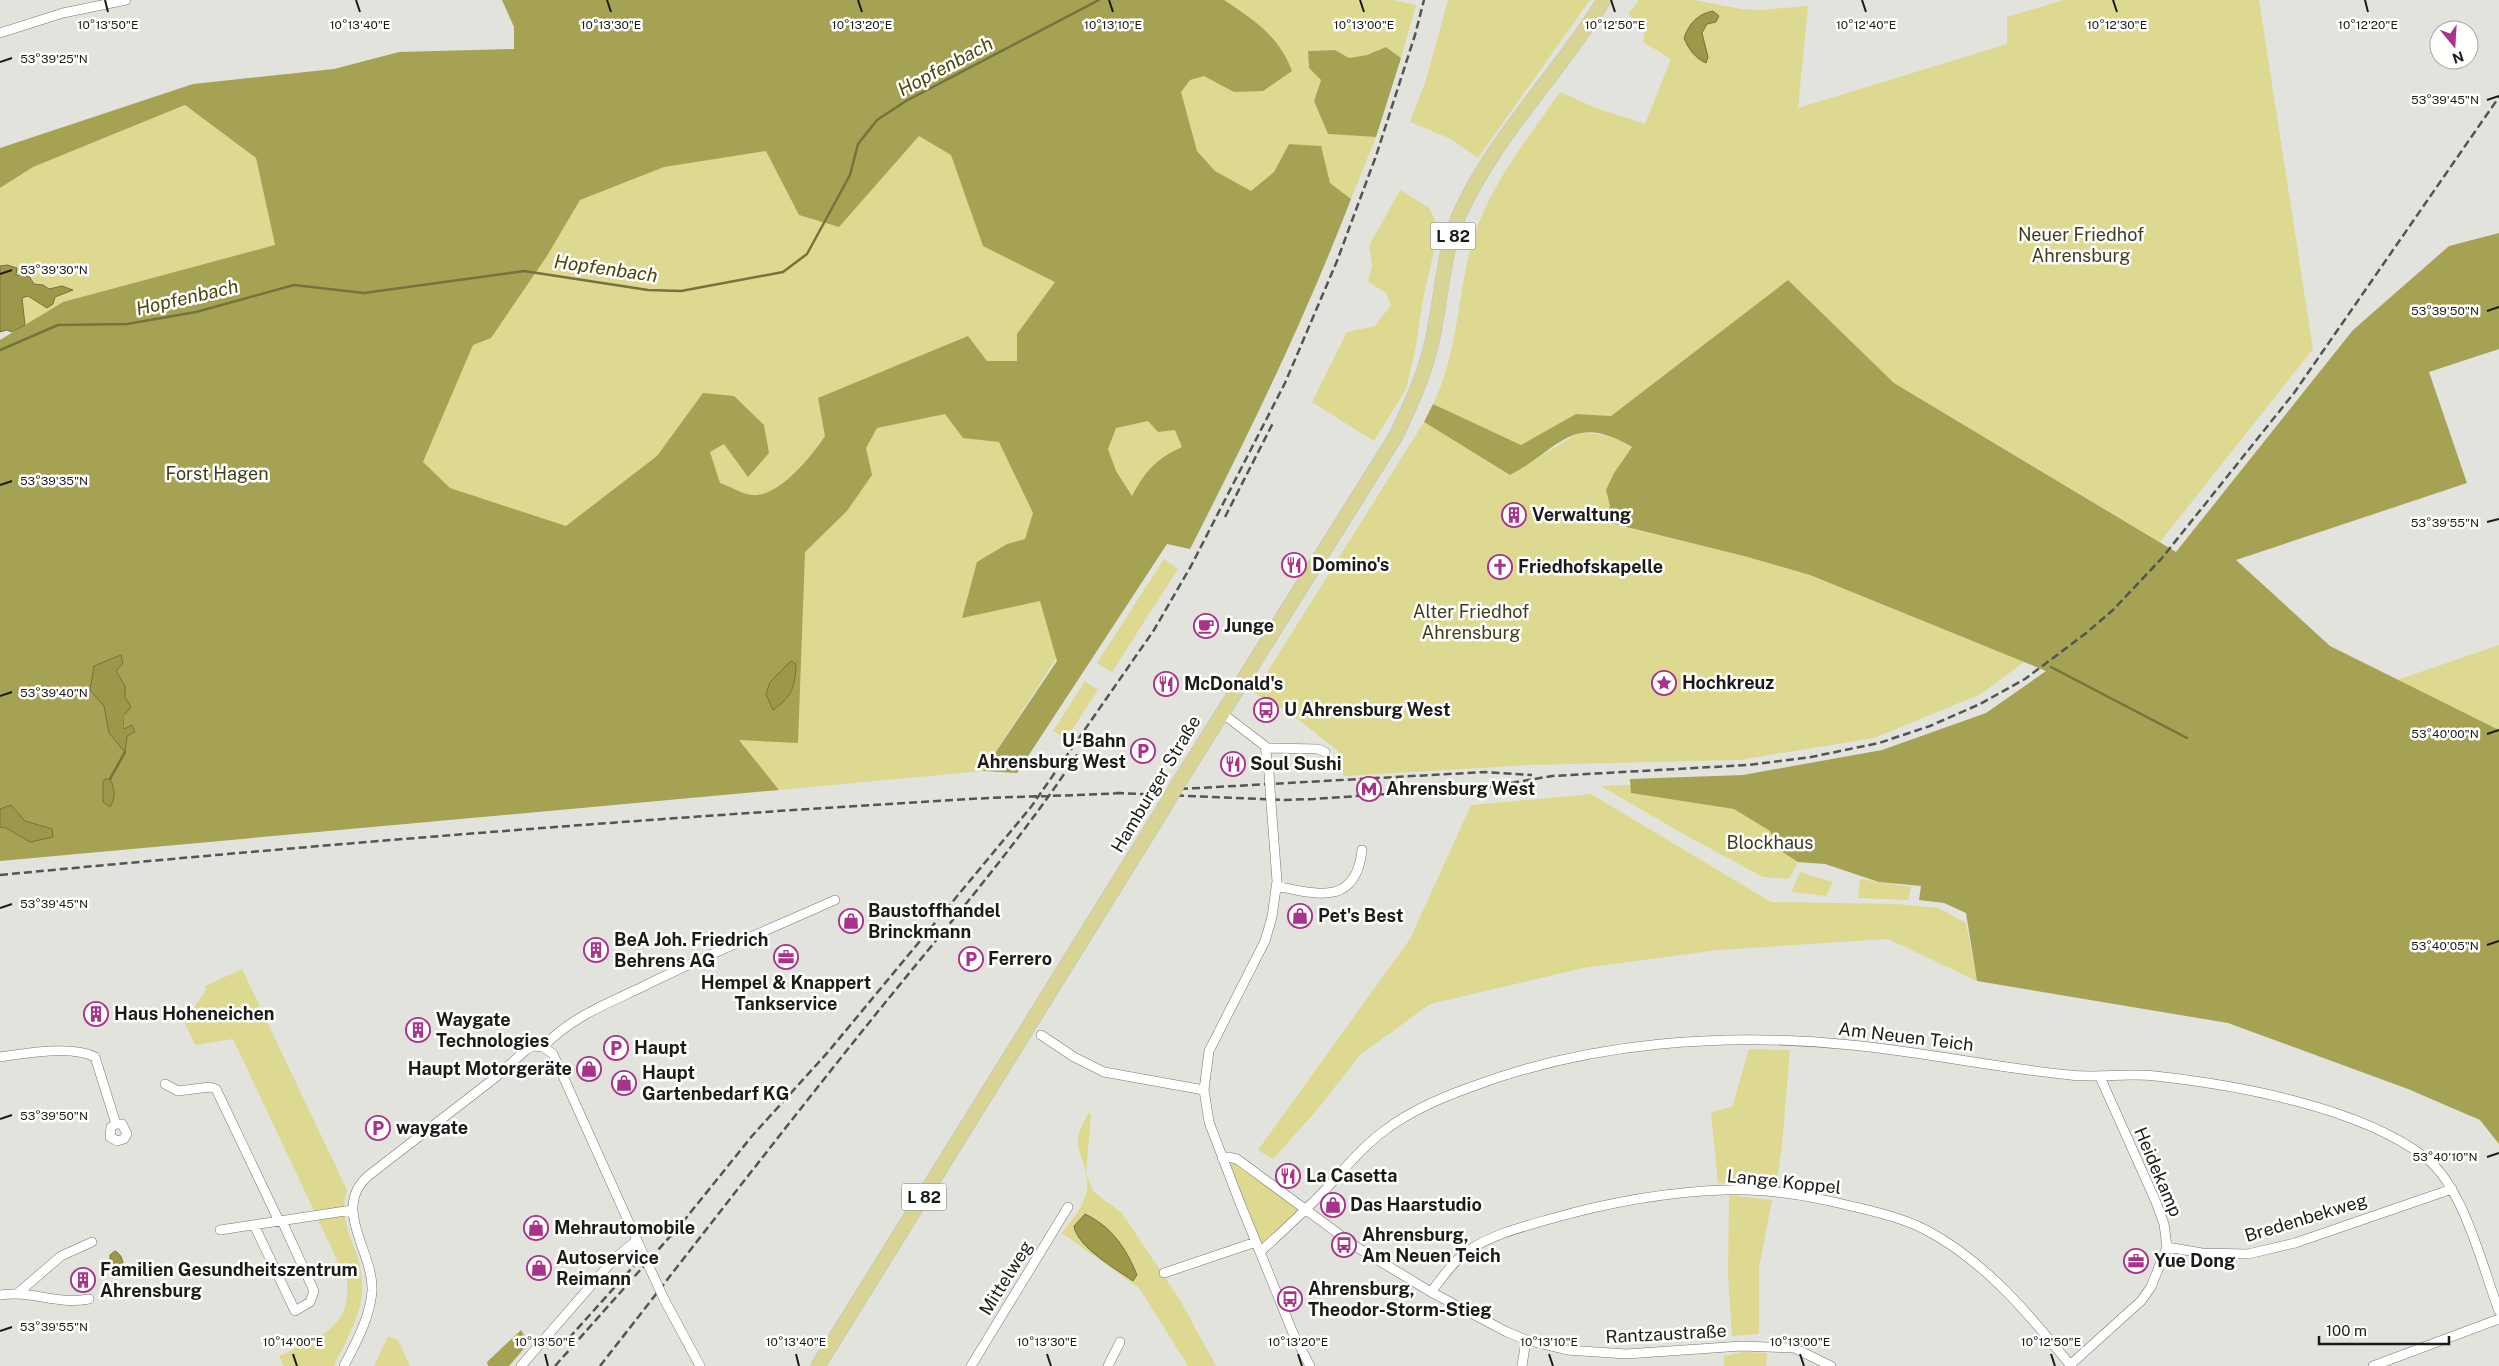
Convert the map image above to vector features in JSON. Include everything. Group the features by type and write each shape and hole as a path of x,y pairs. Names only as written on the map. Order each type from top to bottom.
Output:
{"main road":[{"name":"Hamburger Straße","path":"818,1366 1222,713 1345,520 1400,428 1417,391 1427,360 1447,257 1456,225 1480,175 1500,144 1604,0"}],"street":[{"path":"0,33 63,13 126,0"},
{"path":"1222,713 1258,738 1266,748 1276,886 1272,917 1265,941 1209,1051 1204,1090 1209,1122 1222,1158 1293,1333 1310,1366"},
{"path":"1266,748 1286,746 1318,749 1325,752"},
{"path":"1276,886 1320,895 1337,891 1350,882 1354,876 1361,860 1362,850"},
{"path":"544,1047 572,1022 712,954 835,900"},
{"path":"1041,1035 1074,1057 1104,1072 1204,1090"},
{"name":"Am Neuen Teich","path":"1260,1252 1306,1210 1358,1154 1388,1128 1427,1106 1472,1086 1542,1065 1613,1050 1688,1042 1811,1042 1853,1045 2039,1072 2100,1077 2152,1076 2245,1090 2297,1102 2359,1122 2407,1145 2429,1160 2445,1178 2460,1204 2499,1311"},
{"path":"344,1366 366,1318 372,1289 368,1260 354,1224 352,1210 356,1191 368,1176 496,1077 527,1049 536,1046 544,1047 554,1056 664,1299 700,1366"},
{"path":"0,1057 54,1052 86,1052 95,1057 116,1124"},
{"name":"Heidekamp","path":"2070,1365 2140,1301 2152,1287 2167,1247 2164,1224 2156,1202 2100,1077"},
{"path":"165,1084 177,1091 209,1087 216,1090 314,1291 310,1302 295,1310 254,1225"},
{"name":"Rantzaustraße","path":"1222,1158 1237,1159 1269,1180 1358,1248 1431,1292 1526,1340 1567,1350 1626,1354 1742,1346 1794,1348 1831,1366"},
{"name":"Lange Koppel","path":"1431,1292 1467,1251 1492,1237 1526,1226 1581,1210 1637,1199 1724,1190 1754,1191 1822,1199 1885,1214 1924,1229 1945,1241 1996,1282 2070,1365"},
{"name":"Bredenbekweg","path":"2167,1247 2202,1253 2248,1254 2295,1243 2452,1190"},
{"name":"Mittelweg","path":"970,1366 1068,1207"},
{"path":"220,1230 352,1210"},
{"path":"18,1293 61,1256 92,1242"},
{"path":"521,1366 614,1259 638,1242"},
{"path":"1164,1272 1256,1242"},
{"path":"0,1295 18,1293 60,1301 89,1299"},
{"path":"2372,1366 2499,1319"},
{"path":"1522,1366 1526,1340"},
{"path":"1108,1366 1120,1342"}],"green space":[{"name":"Forst Hagen","path":"502,0 1224,0 1255,22 1273,38 1287,59 1292,71 1263,91 1234,92 1204,76 1190,80 1181,92 1197,151 1215,171 1251,191 1274,172 1289,144 1321,146 1330,183 1351,199 1315,288 1275,376 1234,463 1190,549 1167,544 1017,773 983,771 1057,661 1040,601 962,618 977,562 1007,544 1025,539 1033,513 999,442 963,438 945,414 877,428 866,448 872,475 847,511 805,552 798,743 739,740 779,790 0,861 0,827 6,828 30,842 52,829 25,821 11,805 0,809 0,340 63,302 275,245 256,158 185,105 33,167 0,188 0,148 193,84 334,69 399,52 514,49 514,27","holes":["919,136 951,155 983,246 1055,282 1017,334 1017,361 987,361 968,336 818,398 825,436 812,454 793,474 773,490 762,494 752,495 740,492 720,483 710,452 724,444 748,477 769,453 764,425 734,396 703,393 657,456 566,526 450,488 423,462 473,345 491,338 547,256 580,200 664,167 766,151 799,215 839,227","1148,421 1158,432 1175,430 1182,447 1152,466 1132,496 1116,471 1108,449 1116,428","120,655 116,671 125,686 125,751 115,739 109,727 106,716 108,694"]},
{"name":"Forst Hagen","path":"844,0 1393,0 1416,5 1401,58 1386,47 1367,55 1349,58 1335,50 1308,51 1309,68 1321,80 1314,101 1328,134 1376,137 1351,199 1330,183 1320,146 1289,144 1274,172 1251,191 1263,239 1306,271 1294,296 1290,319 1242,420 1210,468 1152,511 983,771 779,790 738,740 456,795 380,821 307,828 290,807 235,711 223,704 220,718 278,812 274,831 0,856 0,827 6,828 30,842 53,837 52,829 25,821 11,805 0,809 0,386 52,331 290,268 383,143 512,79 618,105 681,97 731,78 762,61 829,14","holes":["120,655 123,663 116,671 125,686 125,697 131,707 124,715 124,730 132,725 135,732 127,736 125,751 109,733 104,706 90,690 94,666","790,661 796,664 792,690 785,700 773,709 766,694 770,682","105,779 110,779 113,786 114,797 110,807 103,802 103,782"]},
{"path":"1448,0 1590,0 1478,158 1451,139 1410,122 1426,80"},
{"name":"Neuer Friedhof Ahrensburg","path":"1637,0 1694,0 1741,9 1759,10 1808,6 1798,108 2007,44 2007,17 2063,0 2259,0 2313,349 2160,542 1894,383 1788,280 1611,416 1576,414 1521,445 1433,404 1447,367 1452,347 1470,250 1477,228 1496,187 1508,167 1560,92 1596,108 1645,124 1671,59 1643,42 1645,28 1628,14 1638,2"},
{"path":"1386,47 1401,58 1376,137 1328,134 1314,101 1321,80 1309,68 1308,51 1335,50 1349,58 1367,55"},
{"path":"185,105 256,158 275,246 63,302 25,325 21,298 28,296 55,297 72,291 62,286 49,289 43,285 34,284 0,266 0,188 33,167"},
{"path":"1400,190 1429,208 1439,229 1423,299 1415,351 1406,389 1374,441 1312,402 1347,332 1375,326 1391,305 1386,293 1368,282 1372,265 1369,246"},
{"path":"2499,233 2499,349 2429,372 2467,483 2236,560 2330,646 2499,730 2499,1144 2480,1120 2408,1089 2228,1023 1977,981 1966,913 1944,903 1919,900 1921,886 1879,882 1825,864 1798,862 1778,849 1770,831 1734,809 1631,793 1630,779 1743,775 1882,750 1986,713 2046,671 1810,575 1744,556 1602,521 1610,506 1606,490 1614,473 1632,447 1612,437 1595,433 1580,433 1555,445 1510,475 1424,422 1433,404 1521,445 1576,414 1611,416 1788,280 1894,383 2176,552 2353,330 2449,246"},
{"name":"Alter Friedhof Ahrensburg","path":"1424,422 1510,475 1580,432 1613,436 1632,447 1614,473 1606,490 1610,506 1602,522 1746,556 1810,575 2024,662 1981,694 1874,738 1739,760 1531,765 1344,776 1338,751 1289,712 1254,693"},
{"path":"1164,559 1178,569 1112,672 1097,663"},
{"path":"2499,645 2499,730 2397,680"},
{"path":"1085,681 1098,690 1066,739 1053,731"},
{"name":"Blockhaus","path":"1748,780 1798,862 1789,879 1763,877 1678,831 1601,786"},
{"path":"1591,794 1771,902 1896,904 1938,908 1966,923 1977,981 1888,939 1718,950 1583,968 1430,1004 1360,1055 1317,1110 1273,1159 1258,1150 1410,939 1471,805"},
{"path":"1800,872 1833,882 1826,896 1791,892"},
{"path":"1860,879 1911,887 1908,900 1858,898"},
{"path":"242,969 347,1190 344,1213 360,1267 362,1291 361,1302 354,1324 334,1366 284,1366 279,1356 318,1337 337,1321 344,1311 347,1297 347,1281 233,1039 195,1045 184,1022 206,990 205,986"},
{"path":"1749,1049 1790,1050 1782,1145 1776,1187 1718,1183 1711,1112 1732,1107"},
{"path":"1089,1112 1091,1115 1086,1174 1079,1150 1079,1135"},
{"path":"1232,1159 1301,1209 1262,1246 1225,1161"},
{"path":"1086,1174 1094,1192 1122,1213 1180,1300 1216,1366 1188,1366 1139,1288 1062,1233 1078,1211 1086,1192"},
{"path":"1729,1195 1772,1200 1759,1268 1759,1334 1732,1336 1728,1273"},
{"path":"521,1330 529,1343 509,1366 488,1366 487,1362"},
{"path":"388,1336 398,1340 410,1366 374,1366"},
{"path":"1743,1352 1767,1353 1766,1366 1724,1366 1724,1356"}],"shaded area":[{"path":"1713,11 1719,16 1716,22 1707,24 1702,33 1708,57 1706,63 1693,53 1684,38 1694,20 1707,12"},
{"path":"7,265 17,268 16,275 29,276 34,284 43,285 49,289 62,286 73,290 55,297 53,304 47,308 28,296 22,298 25,325 12,332 7,330 0,332 0,266"},
{"path":"121,655 123,663 116,671 125,686 125,697 131,707 124,715 124,729 132,725 135,732 127,736 125,752 109,733 104,706 90,690 94,666"},
{"path":"791,661 796,664 794,685 785,700 773,710 766,694 770,682"},
{"path":"105,779 110,779 114,790 114,797 110,807 103,802 103,782"},
{"path":"11,805 25,821 52,829 53,837 30,842 6,828 0,827 0,809"},
{"path":"1085,1214 1103,1225 1123,1247 1137,1275 1133,1281 1098,1257 1082,1242 1074,1226"},
{"path":"115,1251 121,1257 124,1271 117,1276 110,1272 110,1255"}],"waterway":[{"name":"Hopfenbach","path":"0,350 58,325 127,324 196,312 294,285 364,293 524,271 648,290 681,291 783,272 807,254 850,175 858,144 877,120 906,101 1099,0"},
{"path":"2051,667 2187,738"},
{"path":"110,779 125,752"}],"railway":[{"path":"555,1366 682,1223 752,1136 828,1052 1031,807 1154,630 1191,566 1285,383 1337,261 1376,156 1415,35 1424,0"},
{"path":"1116,793 1284,800 1314,799 1487,787 1552,776 1748,765 1811,757 1879,743 1930,726 1980,704 2025,679 2085,634 2113,610 2162,558 2294,393 2499,97"},
{"path":"1225,517 1273,423"},
{"path":"600,1366 809,1098 1008,851 1079,752"},
{"path":"1180,789 1485,772 1532,775"},
{"path":"0,875 363,842 606,823 849,806 1122,793"},
{"path":"569,1338 641,1258"}],"place":[{"name":"Verwaltung","path":"1514,515"},
{"name":"Domino's","path":"1294,565"},
{"name":"Friedhofskapelle","path":"1500,567"},
{"name":"Junge","path":"1206,626"},
{"name":"Hochkreuz","path":"1664,683"},
{"name":"McDonald's","path":"1166,684"},
{"name":"U Ahrensburg West","path":"1266,710"},
{"name":"U-Bahn Ahrensburg West","path":"1143,751"},
{"name":"Soul Sushi","path":"1233,764"},
{"name":"Ahrensburg West","path":"1369,789"},
{"name":"Pet's Best","path":"1300,916"},
{"name":"Baustoffhandel Brinckmann","path":"851,921"},
{"name":"BeA Joh. Friedrich Behrens AG","path":"596,950"},
{"name":"Hempel & Knappert Tankservice","path":"786,957"},
{"name":"Ferrero","path":"971,959"},
{"name":"Haus Hoheneichen","path":"96,1014"},
{"name":"Waygate Technologies","path":"418,1030"},
{"name":"Haupt","path":"616,1048"},
{"name":"Haupt Motorgeräte","path":"589,1069"},
{"name":"Haupt Gartenbedarf KG","path":"624,1083"},
{"name":"waygate","path":"378,1128"},
{"name":"La Casetta","path":"1288,1176"},
{"name":"Das Haarstudio","path":"1333,1205"},
{"name":"Mehrautomobile","path":"536,1228"},
{"name":"Ahrensburg, Am Neuen Teich","path":"1344,1245"},
{"name":"Yue Dong","path":"2136,1261"},
{"name":"Autoservice Reimann","path":"539,1268"},
{"name":"Familien Gesundheitszentrum Ahrensburg","path":"83,1280"},
{"name":"Ahrensburg, Theodor-Storm-Stieg","path":"1290,1299"}]}
